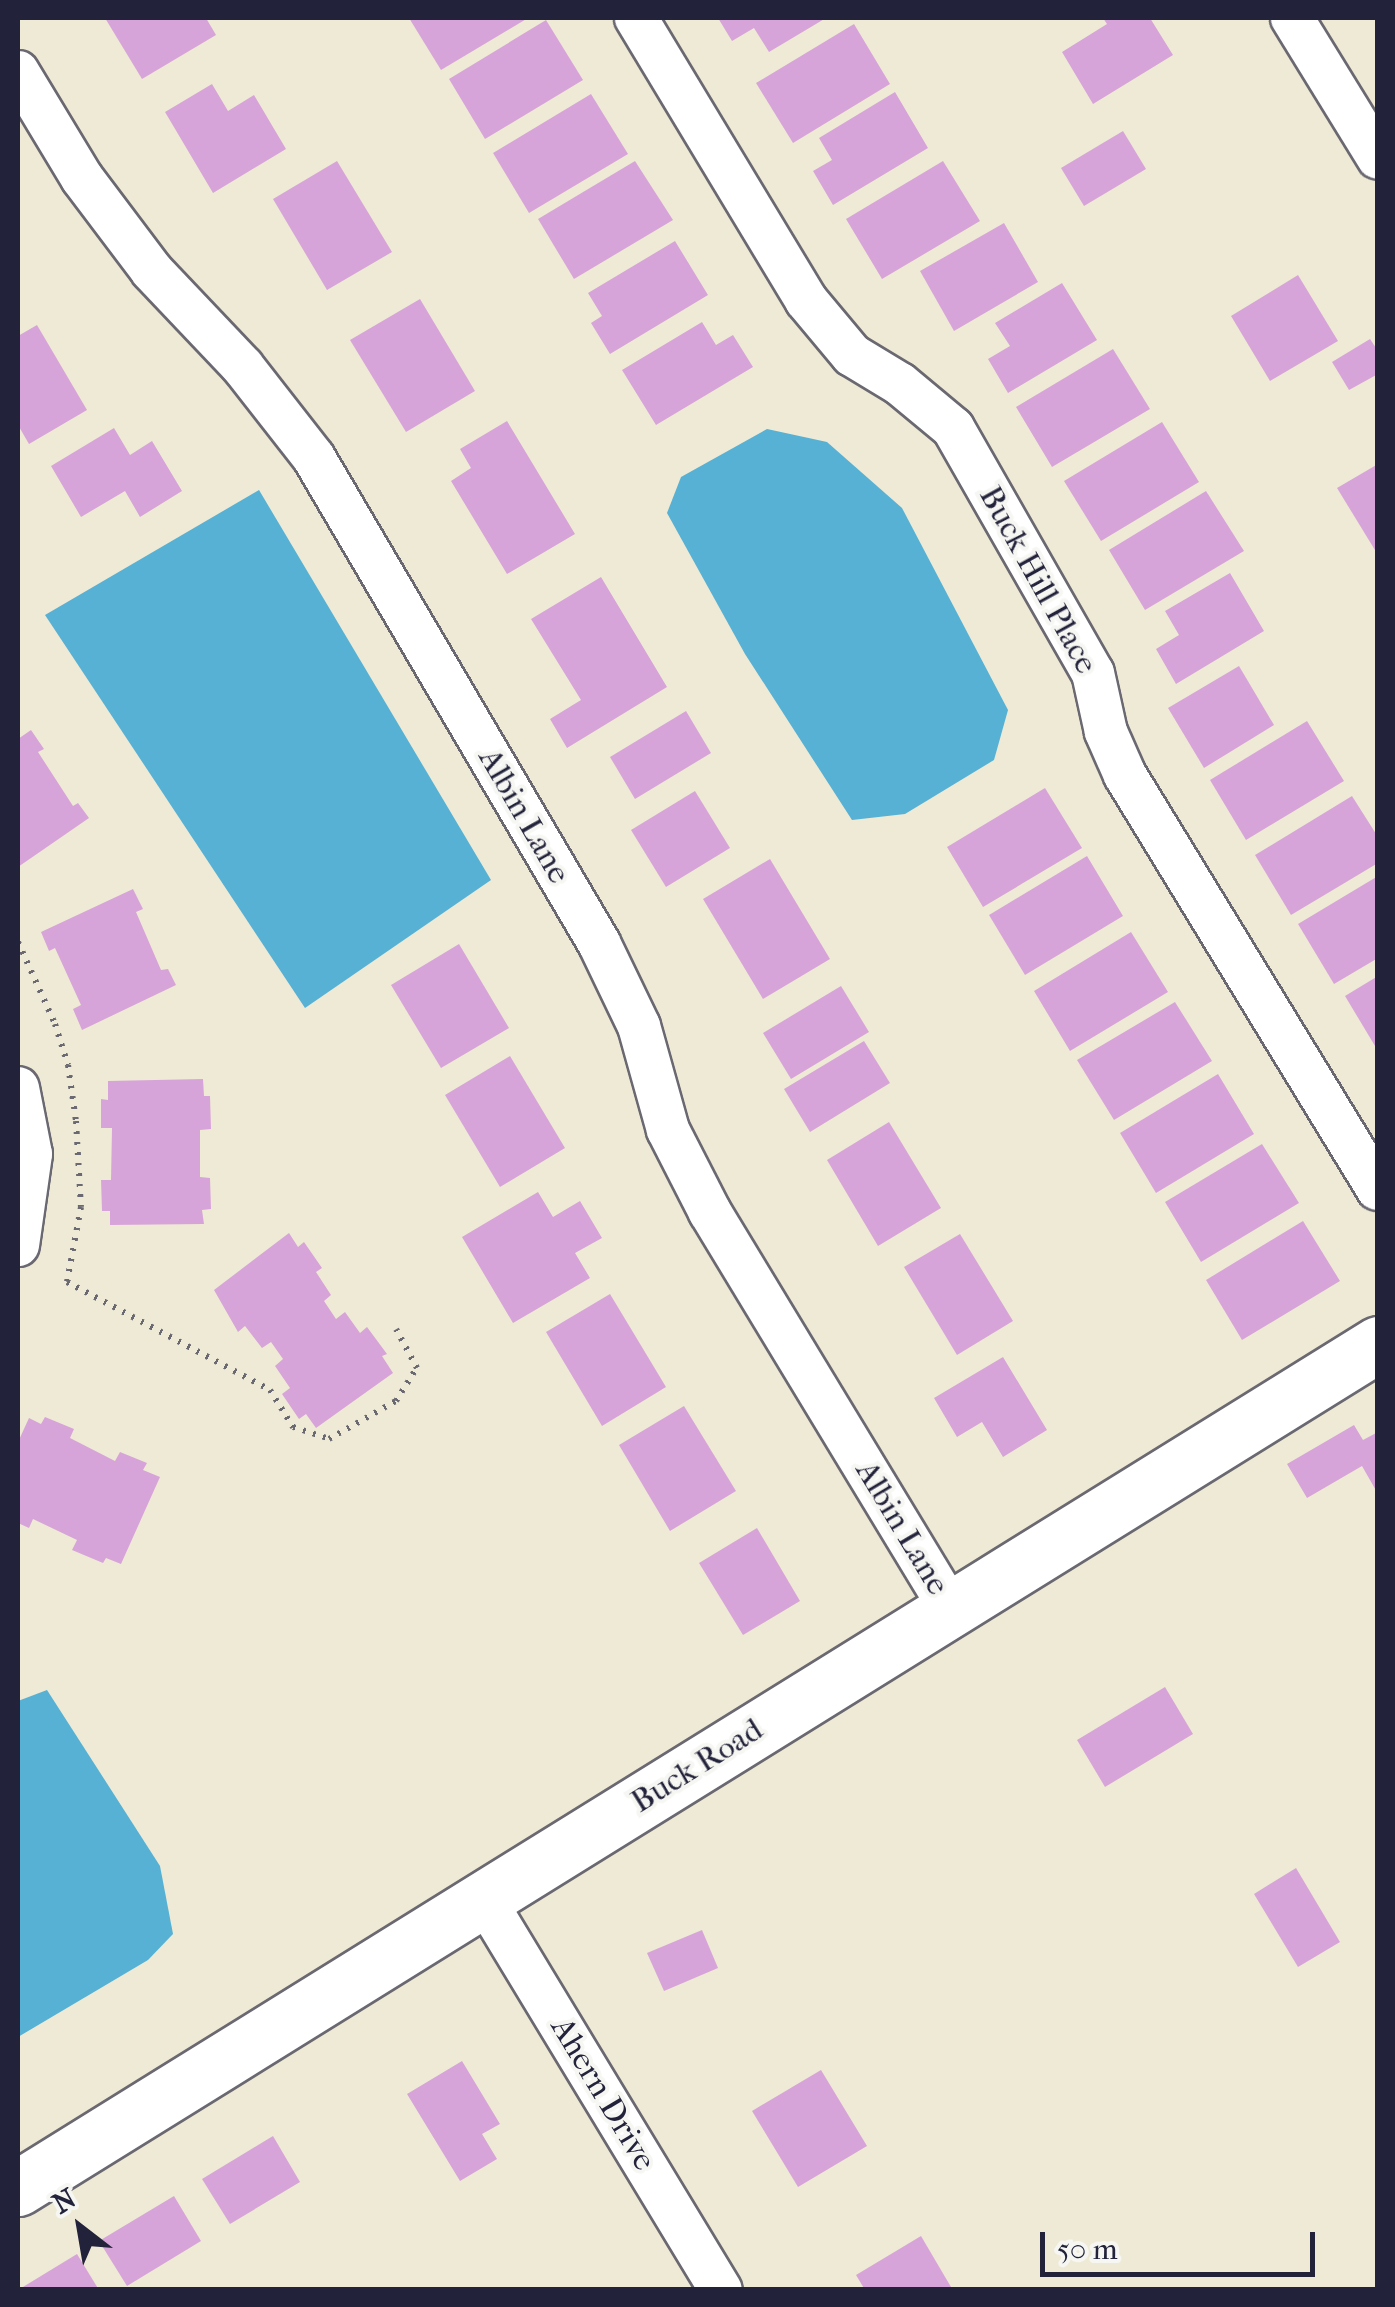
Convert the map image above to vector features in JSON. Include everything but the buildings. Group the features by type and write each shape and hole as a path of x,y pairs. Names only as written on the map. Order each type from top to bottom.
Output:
{"street":[{"name":"Buck Hill Place","path":"636,18 806,300 852,356 900,384 954,428 1094,673 1106,732 1125,775 1378,1190"},
{"path":"1292,18 1378,158"},
{"name":"Albin Lane","path":"18,72 82,178 152,271 242,367 314,458 599,943 639,1026 668,1130 710,1212 950,1608"},
{"path":"18,1088 31,1154 18,1244"},
{"name":"Buck Road","path":"18,2188 1378,1344"},
{"name":"Ahern Drive","path":"484,1899 721,2290"}],"path":[{"path":"18,942 55,1024 68,1065 76,1121 80,1207 67,1282 270,1390 294,1428 330,1439 396,1401 417,1368 396,1329"}],"water":[{"path":"767,429 827,442 902,508 1008,710 994,760 905,814 852,820 745,654 667,513 681,477"},
{"path":"259,490 491,880 305,1008 45,615"},
{"path":"47,1690 160,1866 173,1934 148,1960 18,2037 18,1701"}]}
